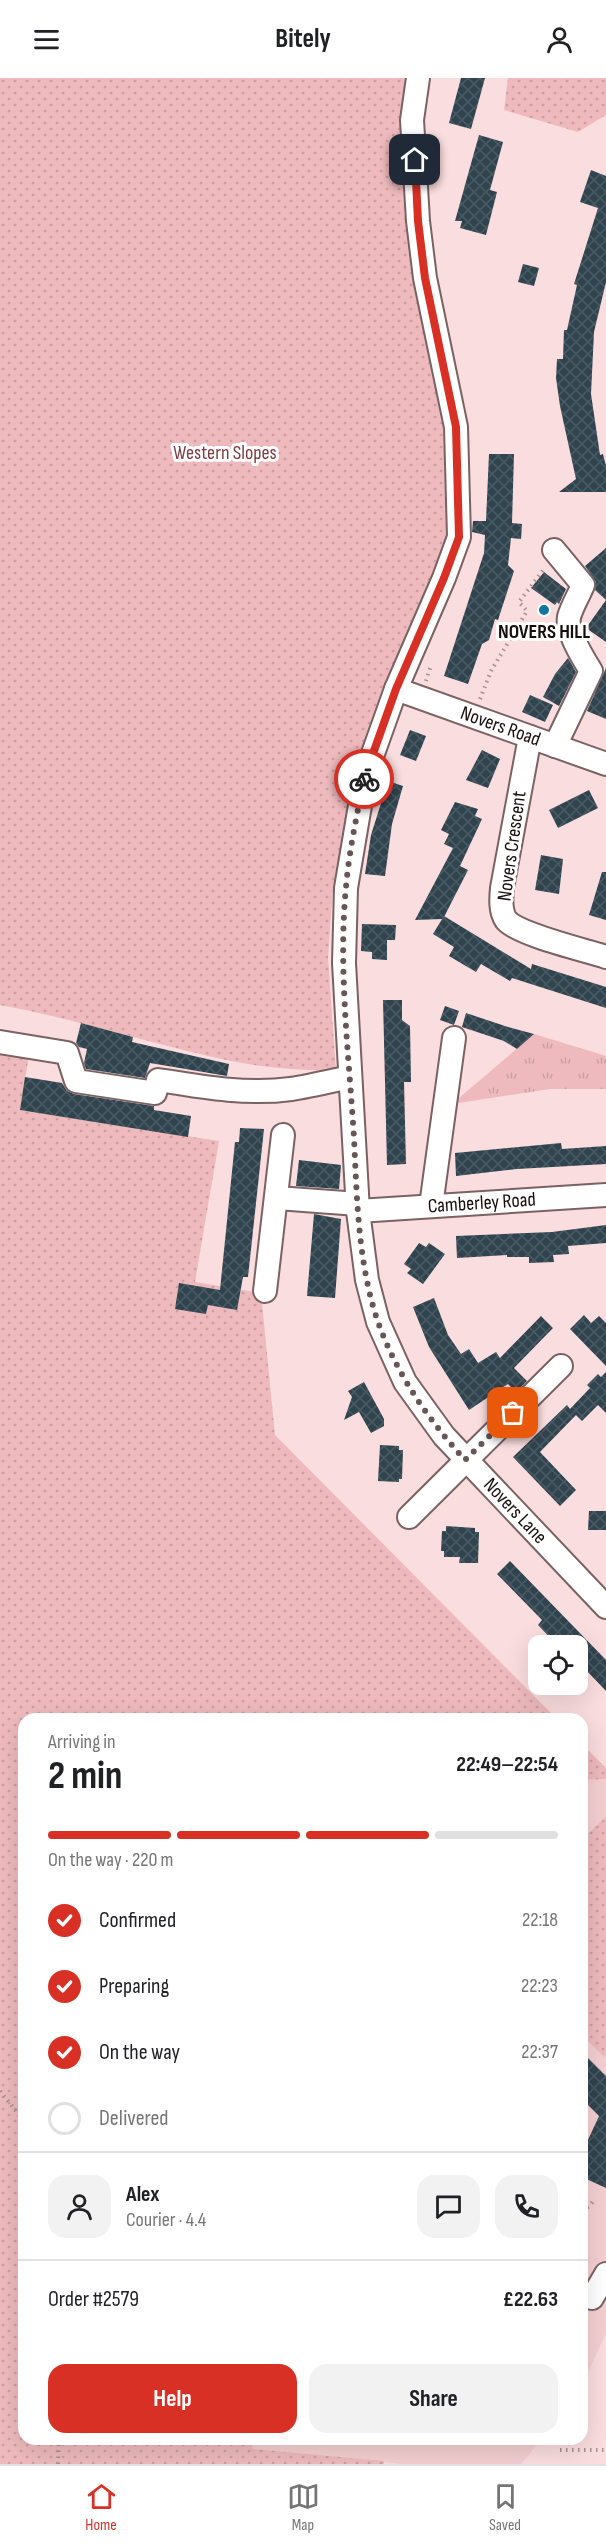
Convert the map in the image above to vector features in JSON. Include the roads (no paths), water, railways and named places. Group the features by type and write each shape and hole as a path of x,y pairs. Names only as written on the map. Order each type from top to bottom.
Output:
{"street":[{"path":"358,1208 344,963 346,888 365,776 396,689 444,578 459,537 456,427 425,278 418,221 412,120 418,78"},
{"path":"555,746 591,670 580,654 569,618 583,585 556,552"},
{"name":"Novers Road","path":"396,689 606,764"},
{"name":"Novers Crescent","path":"530,737 501,888 501,905 506,919 519,929 606,957"},
{"path":"431,1206 454,1038"},
{"path":"0,1042 67,1053 76,1081 155,1094 158,1080 220,1090 267,1090 291,1089 350,1077"},
{"path":"265,1291 283,1135"},
{"name":"Camberley Road","path":"277,1198 358,1208 431,1206 606,1195"},
{"name":"Novers Lane","path":"358,1208 367,1280 378,1322 405,1382 423,1409 465,1460 604,1600"},
{"path":"409,1517 561,1366"},
{"path":"592,2298 606,2274"}],"place":[{"name":"NOVERS HILL","path":"544,610"}],"park label":[{"name":"Western Slopes","path":"225,453"}]}
